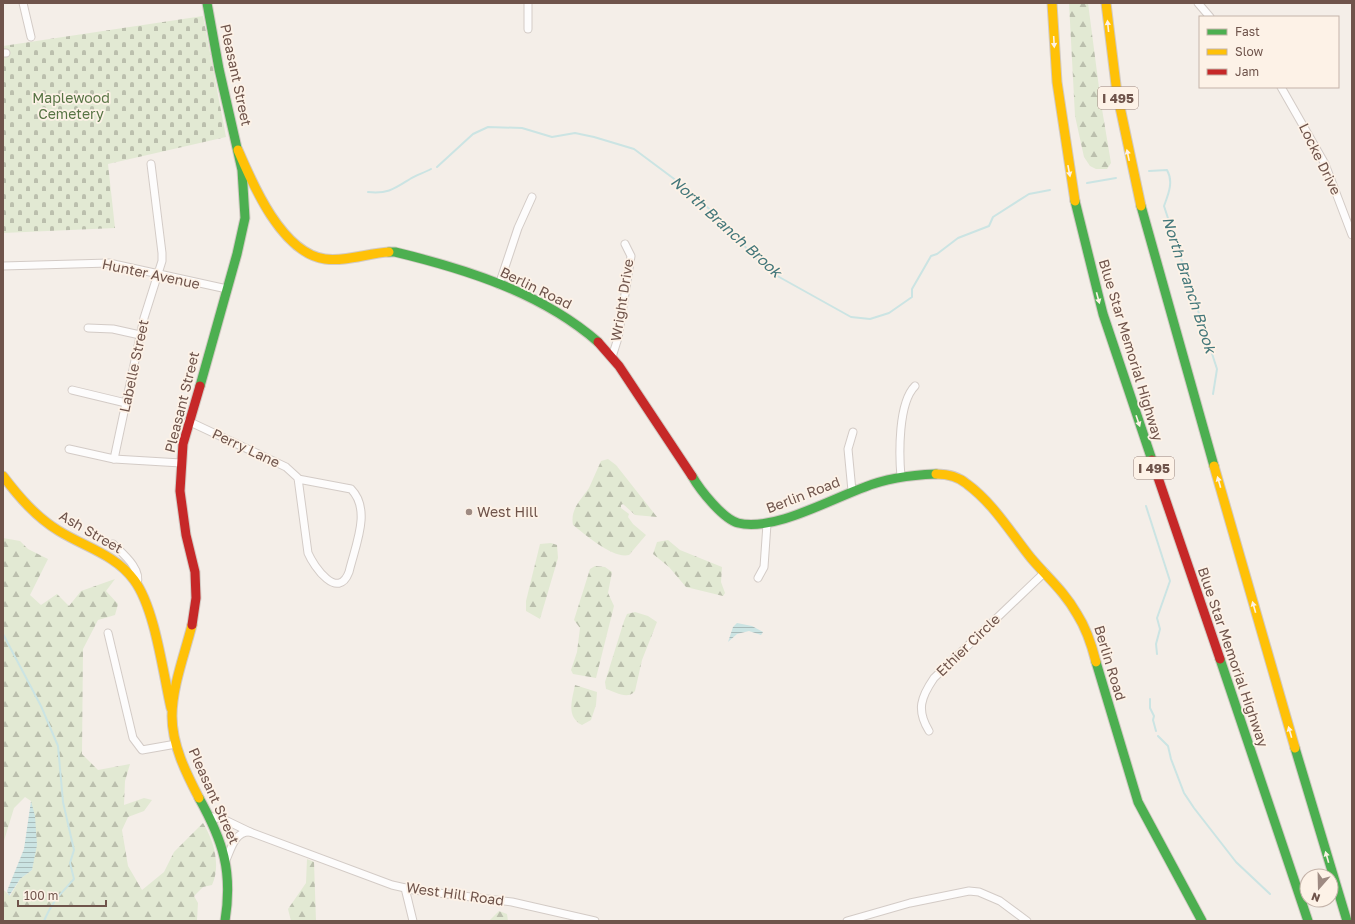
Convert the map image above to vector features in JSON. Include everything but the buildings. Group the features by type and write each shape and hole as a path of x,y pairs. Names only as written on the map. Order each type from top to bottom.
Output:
{"main road":[{"name":"Pleasant Street","path":"207,3 219,69 238,150 244,183 245,218 227,290 188,421 181,463 180,491 182,513 194,572 196,590 192,625 172,715 176,744 185,771 209,816 220,840 226,860 229,897 225,921"},
{"name":"Blue Star Memorial Highway","path":"1052,3 1057,80 1067,160 1078,214 1102,314 1308,921"},
{"name":"Blue Star Memorial Highway","path":"1106,3 1114,74 1121,118 1131,168 1150,241 1284,713 1347,921"},
{"name":"Berlin Road","path":"238,150 275,222 292,242 308,254 330,260 389,252 402,253 441,263 498,285 541,303 572,321 597,341 612,357 634,388 686,469 710,500 724,515 737,523 753,525 767,524 796,516 852,491 901,477 936,473 950,475 963,480 984,500 1027,553 1069,599 1085,628 1093,650 1138,802 1202,921"},
{"name":"Ash Street","path":"3,476 22,500 37,515 58,531 116,561 137,584 153,627 172,715"},
{"path":"163,672 180,675"}],"street":[{"path":"24,3 31,37"},
{"path":"528,3 528,30"},
{"path":"1198,3 1209,16"},
{"name":"Locke Drive","path":"1282,88 1325,164 1352,235"},
{"name":"Labelle Street","path":"114,459 140,335 162,261 151,164"},
{"path":"498,285 518,228 532,197"},
{"name":"Wright Drive","path":"612,357 618,338 631,256 625,244"},
{"name":"Hunter Avenue","path":"3,266 109,263 227,290"},
{"path":"88,328 113,329 140,335"},
{"path":"901,477 899,452 902,426 908,396 916,386"},
{"path":"72,390 126,403"},
{"name":"Perry Lane","path":"188,421 286,466 298,479"},
{"path":"852,491 848,449 853,432"},
{"path":"69,449 114,459 181,463"},
{"path":"298,479 351,489 360,500 362,511 360,526 349,572 347,578 342,581 337,583 329,580 317,569 308,553 298,479"},
{"path":"758,578 764,567 767,524"},
{"path":"113,544 134,567 138,574 137,584"},
{"name":"Ethier Circle","path":"930,730 922,717 921,705 927,689 934,678 1045,572"},
{"path":"108,633 133,738 142,750 176,744"},
{"name":"West Hill Road","path":"209,816 224,820 250,832 405,888 512,902 595,921"},
{"path":"226,860 237,837 245,832 250,832"},
{"path":"405,888 413,921"},
{"path":"847,921 910,903 969,891 979,892 1000,901 1027,921"}],"green space":[{"path":"1069,3 1088,3 1101,103 1111,163 1107,169 1096,169 1090,166 1084,157 1075,116"},
{"name":"Maplewood Cemetery","path":"203,16 226,137 108,164 115,228 3,233 3,46"},
{"path":"608,459 616,465 657,517 635,515 623,504 621,505 621,508 629,514 628,517 633,524 646,535 629,555 623,555 608,550 573,525 573,514 577,505 589,488 601,461"},
{"path":"3,538 20,541 28,549 48,559 30,595 41,605 57,594 69,606 81,591 115,579 106,591 118,604 115,615 98,620 83,649 82,754 98,770 130,764 125,781 124,805 144,798 152,800 144,811 128,817 122,830 128,866 142,890 164,872 174,852 203,823 213,845 216,869 212,885 203,887 194,896 198,903 197,920 3,921 3,889 10,896 20,879 32,870 33,860 31,801 25,797 14,808 3,844"},
{"path":"668,540 680,550 722,567 721,582 725,593 723,596 686,587 669,567 653,554 657,542"},
{"path":"551,543 557,545 558,558 540,619 526,611 526,601 540,544"},
{"path":"595,566 605,567 612,572 608,593 614,606 596,678 573,674 571,670 577,652 580,628 574,620 590,569"},
{"path":"635,612 648,616 657,622 642,660 635,691 632,694 625,695 606,689 605,682 627,614"},
{"path":"575,685 597,692 596,705 591,720 582,725 577,722 571,708"},
{"path":"307,859 314,862 316,921 291,921 288,909 306,883"},
{"path":"499,911 507,914 508,921 489,921"}],"water":[{"path":"737,623 752,626 763,632 761,635 749,631 737,634 728,642 733,627"},
{"path":"31,801 35,816 37,845 32,870 20,879 9,896 7,891 24,849"}],"waterway":[{"name":"North Branch Brook","path":"437,167 473,134 488,127 522,128 552,137 575,133 634,149 685,187 737,234 748,251 772,273 851,317 870,319 889,313 912,297 912,289 931,256 937,254 958,238 989,226 993,217 1029,194 1050,190"},
{"name":"North Branch Brook","path":"368,192 390,190 431,169"},
{"name":"North Branch Brook","path":"1149,171 1167,170 1169,175 1170,188 1164,206 1217,369 1213,394"},
{"name":"North Branch Brook","path":"1087,183 1116,178"},
{"name":"North Branch Brook","path":"1146,506 1170,581 1157,618 1160,629 1156,644 1157,654"},
{"path":"3,634 41,706 58,746 63,802 74,850 70,863 74,879 53,903 44,921"},
{"name":"North Branch Brook","path":"1150,699 1150,708 1154,716 1153,720 1156,731"},
{"name":"North Branch Brook","path":"1158,736 1168,746 1171,759 1184,793 1194,808 1236,862 1270,894"}],"traffic: fast":[{"path":"200,386 237,254 245,218 242,170 219,69 207,3"},
{"path":"1075,201 1103,314 1152,460"},
{"path":"1141,206 1214,466"},
{"path":"389,252 395,252 449,266 528,296 576,325 598,342"},
{"path":"692,476 700,489 726,516 738,523 752,525 785,519 882,481 909,476 936,474"},
{"path":"1220,659 1308,921"},
{"path":"1096,662 1138,802 1202,921"},
{"path":"1295,748 1347,921"},
{"path":"199,798 220,843 227,871 228,887 225,921"}],"traffic: slow":[{"path":"1052,3 1057,82 1075,201"},
{"path":"1106,3 1117,93 1141,206"},
{"path":"238,150 252,181 271,215 295,244 310,254 333,260 389,252"},
{"path":"1214,466 1295,748"},
{"path":"936,474 949,475 964,481 993,509 1031,558 1061,591 1072,606 1086,631 1096,662"},
{"path":"3,476 35,513 59,531 100,552 118,564 127,571 134,580 148,607 153,624 171,708"},
{"path":"192,625 176,682 172,716 174,738 177,748 199,798"}],"traffic: jam":[{"path":"598,342 619,366 692,476"},
{"path":"192,625 196,598 195,572 186,535 180,491 183,444 200,386"},
{"path":"1152,460 1220,659"}],"place":[{"name":"West Hill","path":"469,512"}]}
